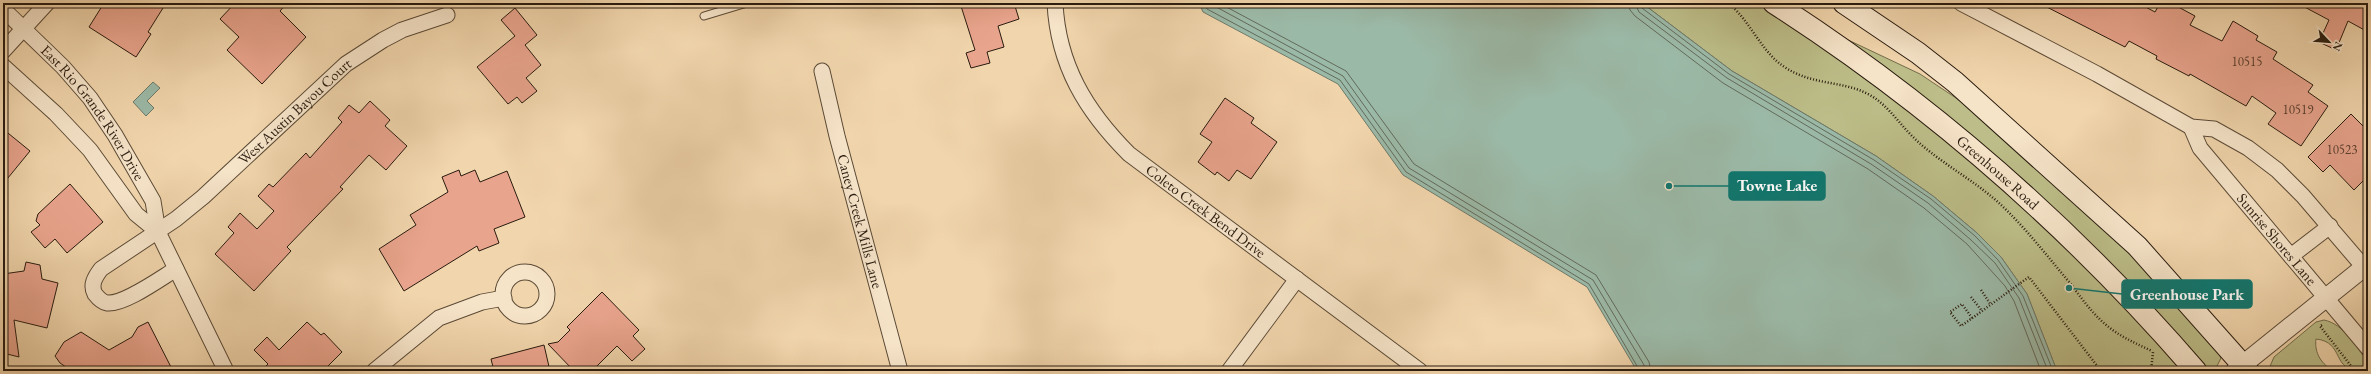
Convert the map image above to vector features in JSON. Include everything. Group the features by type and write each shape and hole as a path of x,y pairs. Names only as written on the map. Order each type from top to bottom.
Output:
{"main road":[{"name":"Greenhouse Road","path":"1774,3 1837,44 1949,130 2026,196 2155,324 2196,371"},
{"path":"1844,3 1918,53 1955,82 2137,246 2242,369"}],"street":[{"path":"3,51 48,3"},
{"name":"Coleto Creek Bend Drive","path":"1055,3 1060,41 1073,78 1088,107 1106,130 1129,154 1420,371"},
{"path":"1961,3 2097,74 2191,127 2214,129 2248,148 2277,170 2367,268 2332,304 2242,369"},
{"name":"East Rio Grande River Drive","path":"3,9 63,67 90,98 115,135 153,201 158,232 226,371"},
{"name":"West Austin Bayou Court","path":"176,269 120,301 107,303 98,298 93,290 93,278 101,269 158,232 203,197 346,64 382,40 402,30 447,15"},
{"name":"East Rio Grande River Drive","path":"3,66 56,114 90,150 136,214 158,232"},
{"name":"Caney Creek Mills Lane","path":"822,71 837,136 900,371"},
{"name":"Sunrise Shores Lane","path":"2191,127 2200,148 2366,343"},
{"path":"2291,256 2330,226"},
{"path":"1229,371 1297,279"},
{"path":"374,371 439,318 482,302 504,298"}],"lane":[{"path":"704,16 747,3"}],"path":[{"path":"1728,3 1744,20 1765,49 1781,65 1808,80 1855,90 1879,101 1896,116 1912,136 1999,202 2023,226 2091,310 2109,327 2126,339 2160,355"},
{"path":"1972,318 1962,304 1950,312 1961,326 2029,277 2101,371"},
{"path":"1981,290 1991,304"},
{"path":"1971,297 1982,311"},
{"path":"2332,304 2320,326 2355,371"},
{"path":"2151,371 2153,352"}],"green space":[{"path":"1642,3 1770,3 1920,74 1971,108 2137,260 2214,344 2221,358 2217,366 2212,371 2057,371 2027,294 2001,257 1977,233 1933,196 1876,156 1732,71"},
{"path":"2324,320 2331,322 2344,331 2368,362 2361,371 2352,370 2345,366 2331,345 2325,341 2316,339 2316,349 2320,358 2334,371 2268,371 2274,357 2316,322"}],"water":[{"path":"1199,3 1642,3 1732,71 1876,156 1933,196 1977,233 2001,257 2027,294 2057,371 1637,371 1587,287 1403,175 1338,84 1203,12"},
{"path":"153,82 160,88 147,101 154,108 146,116 133,102"}],"building":[{"path":"104,3 156,3 163,8 148,32 151,34 136,57 89,27"},
{"path":"235,3 287,3 280,11 306,37 262,84 227,50 239,37 220,19"},
{"path":"960,3 1014,3 1019,19 998,26 1004,47 987,52 990,63 971,68 966,53 975,50"},
{"path":"2039,3 2138,3 2155,12 2160,3 2171,3 2195,16 2190,25 2222,41 2233,21 2258,36 2256,40 2277,52 2273,59 2313,85 2308,92 2328,106 2301,146 2268,124 2276,113 2252,96 2246,106 2190,74 2189,76 2156,59 2157,56 2129,41 2125,47"},
{"path":"2297,3 2368,3 2368,32 2348,21 2336,50 2319,42 2329,20"},
{"path":"515,8 537,35 525,45 541,65 526,78 537,91 522,103 517,97 508,104 477,67 515,36 501,20"},
{"path":"1225,98 1254,118 1251,123 1277,142 1251,179 1237,170 1229,181 1217,172 1215,175 1198,162 1212,142 1200,134"},
{"path":"370,101 390,120 385,126 407,146 386,170 369,155 340,187 343,189 287,247 291,251 254,291 215,254 234,233 228,227 240,213 257,229 274,211 258,196 269,184 273,187 306,153 310,158 342,122 338,118 349,105 359,113"},
{"path":"2351,114 2368,131 2368,176 2354,190 2330,165 2323,172 2308,157"},
{"path":"3,129 30,151 3,184"},
{"path":"459,170 461,176 475,170 480,182 507,171 525,217 494,229 499,243 479,251 477,246 404,291 379,249 416,225 410,215 448,192 442,177"},
{"path":"70,184 103,222 67,253 55,239 45,248 31,232 40,225 36,221 38,214"},
{"path":"26,262 40,265 42,279 58,283 47,328 14,320 19,357 3,353 3,274 24,271"},
{"path":"602,292 639,330 633,336 645,349 632,361 617,346 592,371 574,371 548,344 558,342 570,330 567,327"},
{"path":"148,322 173,371 72,371 60,363 55,356 64,342 81,332 109,350 132,337 138,327"},
{"path":"307,322 321,335 324,333 342,352 323,371 261,371 268,364 254,350 267,337 279,350"},
{"path":"544,345 550,371 494,371 491,359"}],"place":[{"name":"Towne Lake","path":"1669,186"},
{"name":"Greenhouse Park","path":"2069,288"}]}
